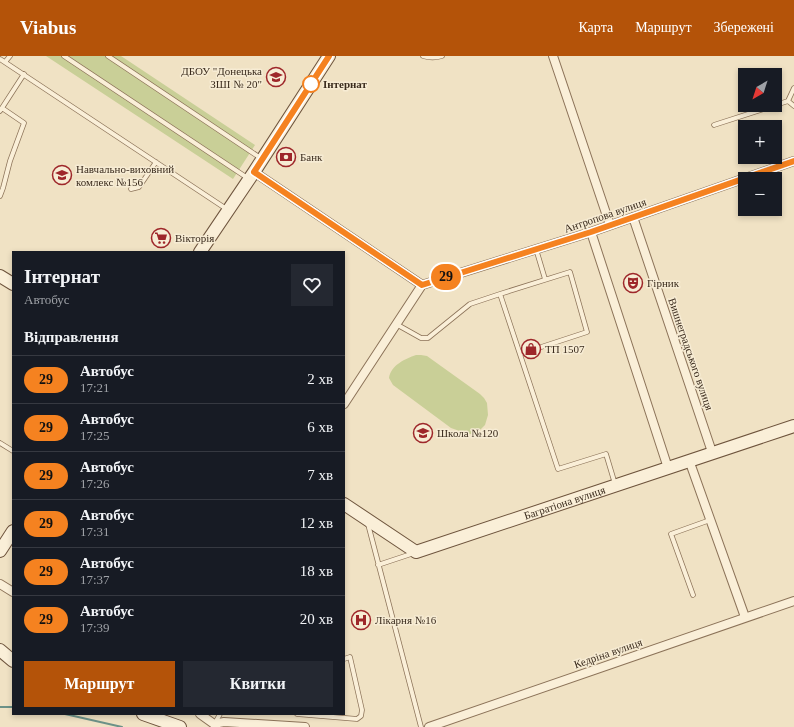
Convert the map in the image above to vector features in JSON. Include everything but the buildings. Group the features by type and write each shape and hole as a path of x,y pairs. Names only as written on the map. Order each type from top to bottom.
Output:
{"street":[{"path":"201,251 329,56"},
{"path":"553,56 610,225"},
{"name":"Антропова вулиця","path":"422,285 591,232 794,161"},
{"path":"251,175 422,285 345,402"},
{"name":"Вишнеградського вулиця","path":"633,217 712,452"},
{"path":"591,232 668,468"},
{"path":"0,276 12,283"},
{"name":"Багратіона вулиця","path":"416,552 712,452 794,426"},
{"path":"689,460 745,617"},
{"path":"345,505 416,552"},
{"path":"0,551 12,533"},
{"path":"0,584 12,591"},
{"name":"Кедріна вулиця","path":"429,727 794,601"},
{"path":"0,650 12,659"},
{"path":"146,715 178,727"},
{"path":"201,715 214,725 224,722 305,727"}],"lane":[{"path":"5,62 10,56"},
{"path":"64,56 251,175"},
{"path":"108,56 262,159"},
{"path":"423,56 438,58 442,56"},
{"path":"0,59 228,210"},
{"path":"0,196 10,161 24,123 1,109 24,74"},
{"path":"714,125 788,101 794,88"},
{"path":"788,101 794,106"},
{"path":"131,189 140,187 156,162"},
{"path":"536,249 545,280"},
{"path":"396,324 421,338 428,338 470,304 570,272 587,332 520,354"},
{"path":"500,294 558,469 606,454 615,485"},
{"path":"0,443 12,450"},
{"path":"367,519 421,727"},
{"path":"693,595 671,534 710,520"},
{"path":"378,565 416,552"},
{"path":"309,715 357,719 361,716 362,710 350,657 345,659"},
{"path":"214,725 219,715"}],"green space":[{"path":"46,56 121,56 255,145 233,179"},
{"path":"416,355 427,356 484,398 487,403 488,415 485,425 481,429 473,434 468,434 451,428 393,385 389,378 393,369 403,361"}],"waterway":[{"path":"0,707 12,707"},
{"path":"69,715 122,727"}],"bus line":[{"name":"29","path":"329,56 254,172 422,285 591,232 794,161"}],"place":[{"name":"ДБОУ \"Донецька ЗШІ № 20\"","path":"276,77"},
{"name":"Інтернат","path":"311,84"},
{"name":"Банк","path":"286,157"},
{"name":"Навчально-виховний комлекс №156","path":"62,175"},
{"name":"Вікторія","path":"161,238"},
{"name":"Гірник","path":"633,283"},
{"name":"ТП 1507","path":"531,349"},
{"name":"Школа №120","path":"423,433"},
{"name":"Лікарня №16","path":"361,620"}]}
